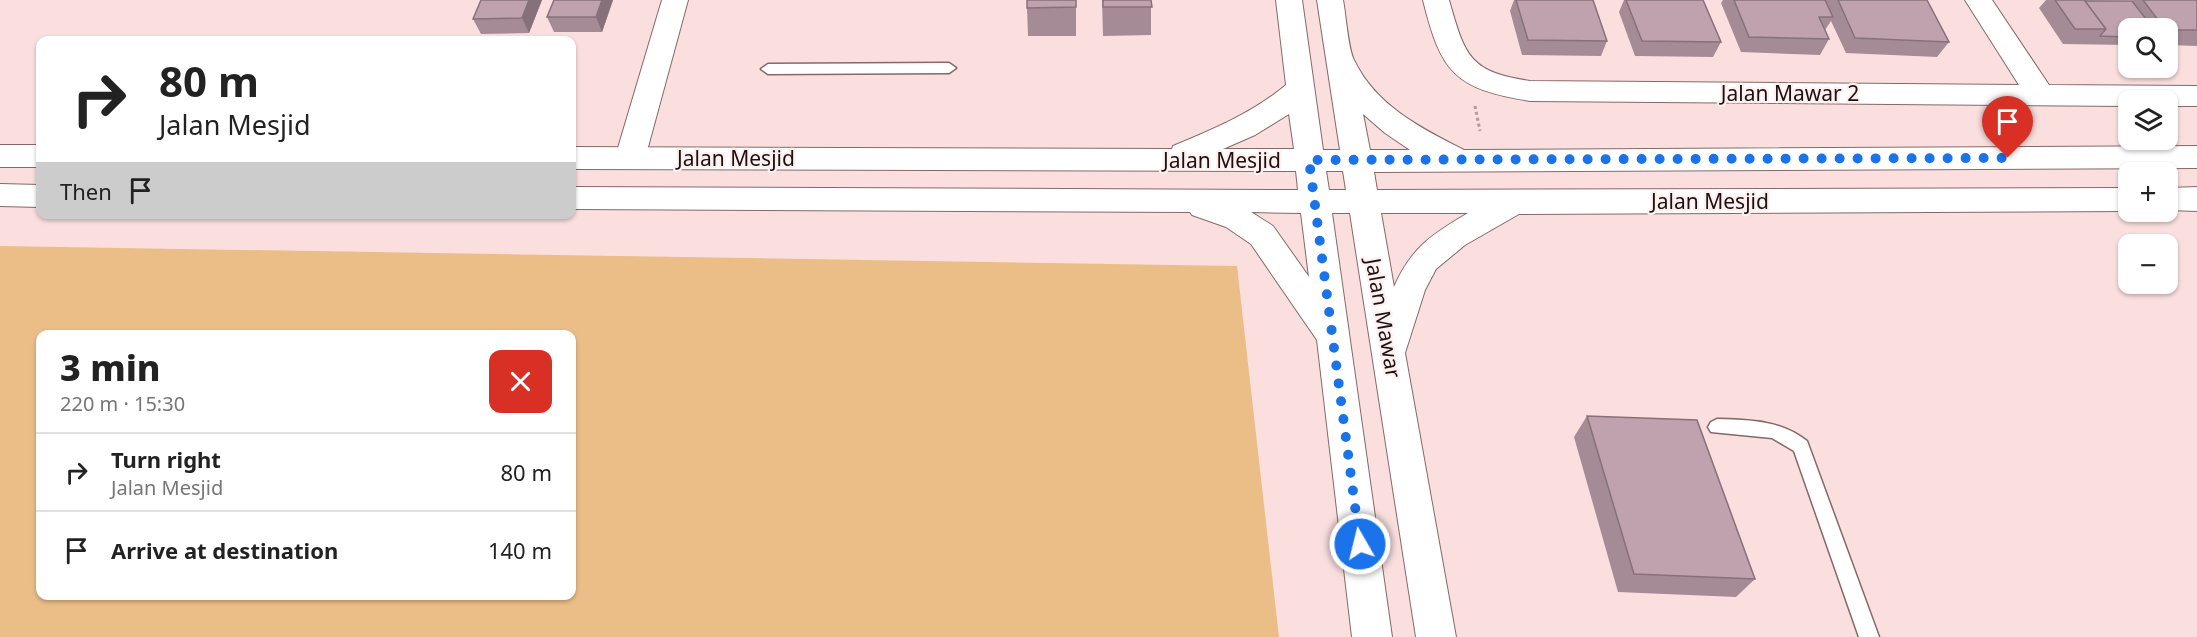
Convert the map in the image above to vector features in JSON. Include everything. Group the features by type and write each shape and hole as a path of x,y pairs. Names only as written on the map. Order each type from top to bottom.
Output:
{"main road":[{"path":"630,158 675,0"},
{"path":"1289,0 1372,637"},
{"name":"Jalan Mawar","path":"1330,0 1436,637"},
{"name":"Jalan Mawar 2","path":"1436,0 1447,42 1454,57 1467,70 1486,82 1508,89 1530,92 2197,96"},
{"path":"1978,0 2040,94"},
{"path":"1340,58 1366,99 1404,132 1436,152 1475,161"},
{"path":"1171,159 1245,128 1276,109 1300,89"},
{"path":"0,156 36,156"},
{"name":"Jalan Mesjid","path":"576,158 1475,161 2197,157"},
{"path":"0,195 36,196"},
{"name":"Jalan Mesjid","path":"576,198 1514,202 2118,199"},
{"path":"2178,199 2197,199"},
{"path":"1138,200 1192,203 1237,219 1262,235 1332,335"},
{"path":"1390,352 1415,276 1426,258 1514,202"}],"lane":[{"path":"768,69 950,68"},
{"path":"1717,427 1779,431 1791,437 1801,446 1869,637"}],"path":[{"path":"1467,70 1475,161"}],"shaded area":[{"path":"0,246 1237,266 1279,637 0,637"}],"building":[{"path":"481,0 529,0 522,18 473,19"},
{"path":"554,0 602,0 596,17 547,17"},
{"path":"1027,0 1076,0 1076,7 1027,8"},
{"path":"1103,0 1151,0 1152,7 1103,7"},
{"path":"1516,0 1593,0 1607,41 1528,40"},
{"path":"1626,0 1703,0 1721,42 1642,41"},
{"path":"1734,0 1825,0 1833,17 1819,17 1829,39 1749,37"},
{"path":"1838,0 1927,0 1949,42 1855,38"},
{"path":"2055,0 2085,0 2106,29 2075,29"},
{"path":"2143,0 2197,0 2197,30 2178,30 2178,18 2156,18"},
{"path":"2085,1 2132,1 2145,18 2118,18 2118,37 2100,36 2106,29"},
{"path":"1587,416 1697,420 1755,579 1634,574"}],"route":[{"path":"1360,544 1309,160 2008,158"}]}
